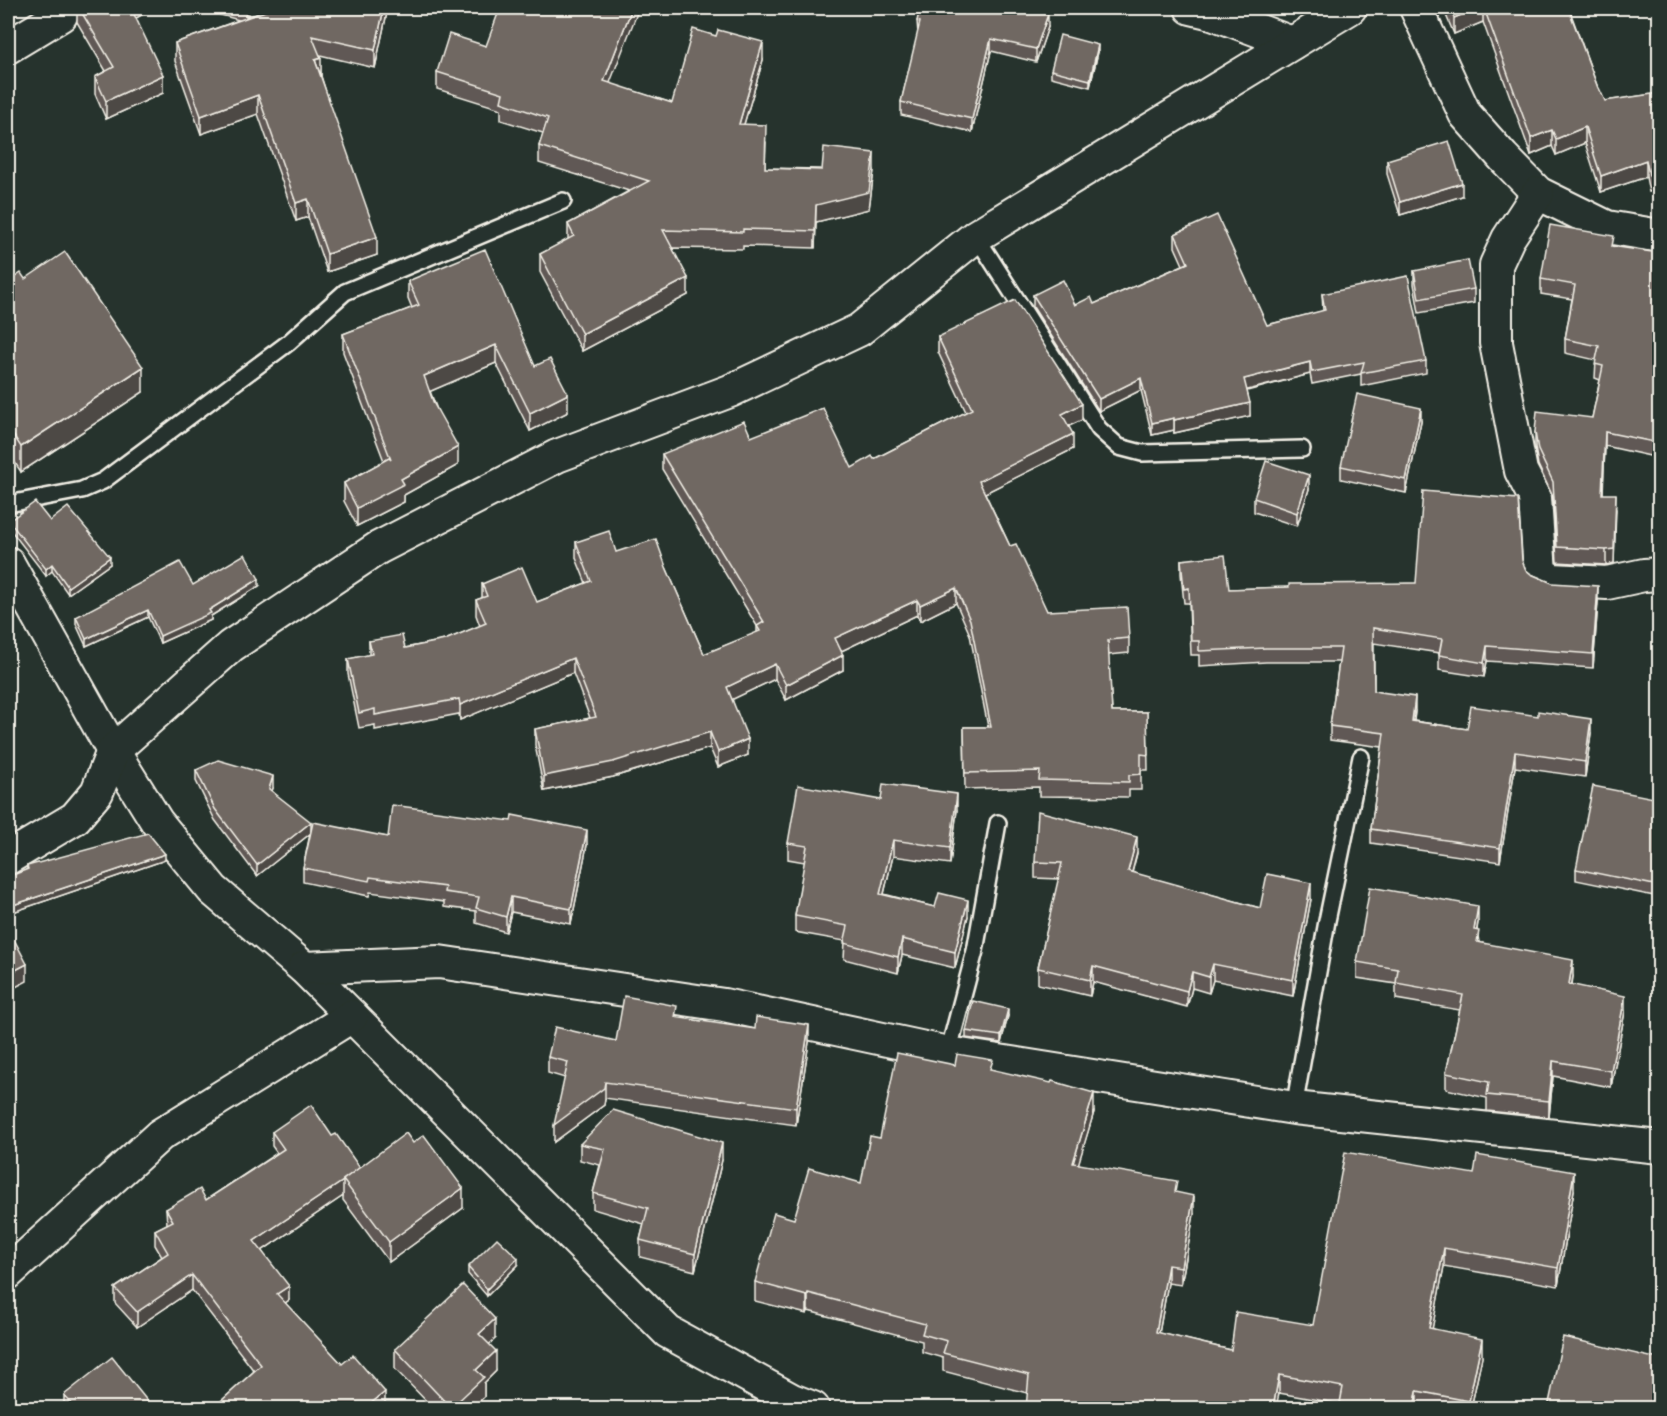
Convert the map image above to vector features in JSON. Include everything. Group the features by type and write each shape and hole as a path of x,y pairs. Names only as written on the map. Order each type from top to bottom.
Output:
{"street":[{"path":"8,858 75,818 97,792 113,752 231,646 378,548 557,456 730,391 859,330 976,236 1350,8"},
{"path":"1416,8 1465,114 1538,193 1607,226 1659,236"},
{"path":"1205,9 1292,43"},
{"path":"8,47 62,15"},
{"path":"1538,193 1508,239 1496,266 1496,343 1521,471 1535,498 1540,573 1553,580 1606,583 1659,574"},
{"path":"8,563 113,752 157,822 213,890 304,968 668,1332 792,1400 813,1408"},
{"path":"304,968 439,962 724,1005 948,1053 1294,1108 1659,1147"},
{"path":"8,1273 160,1135 352,1016"}],"lane":[{"path":"8,504 82,490 103,481 288,343 345,292 563,201"},
{"path":"976,236 1099,429 1119,447 1142,453 1302,449"},
{"path":"1294,1108 1326,921 1361,757"},
{"path":"948,1053 975,951 998,823"}],"building":[{"path":"79,8 131,8 163,75 106,101 95,77 114,67"},
{"path":"274,8 384,8 375,50 312,36 321,58 315,60 377,237 327,254 308,199 296,203 258,95 201,116 175,43"},
{"path":"500,8 632,8 604,81 672,103 693,29 716,36 718,30 763,42 739,124 766,125 765,168 822,170 824,147 874,153 869,192 816,205 815,231 663,230 688,278 582,334 540,254 574,236 568,224 649,181 539,146 548,118 501,102 503,93 437,72 449,34 486,46"},
{"path":"920,8 1021,8 1048,14 1036,49 991,39 972,119 901,102 920,22 917,21"},
{"path":"1450,8 1478,8 1454,18"},
{"path":"1484,8 1570,8 1598,88 1605,101 1659,93 1659,174 1649,175 1646,160 1601,176 1585,127 1556,139 1552,130 1531,138"},
{"path":"1060,35 1098,45 1090,80 1051,70"},
{"path":"1449,141 1462,183 1400,202 1387,160"},
{"path":"1217,215 1267,325 1325,310 1322,294 1408,276 1426,361 1361,373 1364,362 1312,372 1310,362 1244,379 1250,403 1152,423 1141,378 1099,399 1033,295 1063,280 1075,305 1091,297 1094,304 1188,263 1175,234"},
{"path":"1550,225 1614,236 1612,246 1659,253 1659,443 1605,432 1602,494 1616,494 1614,549 1557,547 1553,482 1538,450 1535,432 1537,411 1592,418 1603,366 1595,364 1599,346 1565,339 1575,285 1541,279"},
{"path":"485,249 535,366 550,359 568,394 530,413 496,345 424,376 434,404 458,447 401,479 404,484 357,508 344,483 389,458 391,460 343,334 419,305 408,281"},
{"path":"65,252 143,367 21,447 8,427 8,282 21,273 25,279"},
{"path":"1468,260 1474,289 1419,299 1414,271"},
{"path":"1015,300 1082,404 1062,414 1073,434 979,481 1010,546 1016,544 1047,611 1127,607 1129,638 1108,640 1112,712 1147,712 1148,755 1141,754 1141,774 1129,775 1129,782 1039,780 1040,771 965,773 964,727 991,727 970,620 956,588 920,605 917,600 835,638 843,655 786,685 775,664 727,687 748,739 718,752 710,732 613,762 544,776 535,729 596,717 573,658 460,705 459,699 375,715 375,709 359,713 348,659 372,654 369,641 402,635 405,648 445,640 486,623 476,600 487,596 482,584 522,567 537,602 591,581 576,542 609,531 616,552 656,539 704,654 760,631 757,626 764,622 662,454 744,421 751,437 823,408 852,468 872,456 874,459 972,409 938,337"},
{"path":"1357,394 1421,408 1406,480 1341,466"},
{"path":"1266,461 1309,475 1297,513 1254,498"},
{"path":"1659,479 1659,517 1653,516"},
{"path":"1423,491 1518,499 1522,560 1525,569 1552,583 1598,586 1593,654 1487,646 1484,663 1439,655 1442,639 1373,628 1374,691 1415,697 1412,721 1467,729 1471,706 1538,716 1538,711 1591,719 1585,762 1515,752 1500,848 1371,829 1384,733 1330,726 1341,648 1199,651 1199,641 1191,641 1189,588 1184,589 1181,560 1225,555 1229,589 1289,587 1289,584 1416,583"},
{"path":"35,502 50,521 68,507 110,557 68,587 52,564 46,569 9,521"},
{"path":"245,554 259,579 209,610 211,613 160,636 148,610 86,639 76,617 180,562 193,585"},
{"path":"218,760 273,776 269,789 311,822 257,865 215,809 196,770"},
{"path":"883,784 957,794 950,848 893,840 880,894 935,907 939,893 968,900 955,952 902,939 898,957 844,943 848,926 795,916 807,846 788,843 798,785 881,800"},
{"path":"1593,786 1659,799 1659,886 1576,869"},
{"path":"392,805 511,821 512,815 587,830 571,909 511,897 506,917 476,908 479,897 444,892 445,887 370,877 369,881 303,868 313,822 388,837"},
{"path":"1038,811 1137,837 1128,871 1260,908 1267,874 1311,883 1293,980 1213,964 1209,977 1192,972 1187,991 1093,966 1090,980 1038,968 1062,863 1035,862"},
{"path":"148,833 165,854 10,906 8,877 28,869 27,866"},
{"path":"1370,887 1478,906 1474,930 1479,931 1477,942 1573,960 1569,984 1625,996 1611,1071 1553,1061 1549,1101 1487,1095 1489,1082 1446,1073 1463,995 1396,983 1398,969 1357,962"},
{"path":"8,928 27,964 8,974"},
{"path":"624,996 677,1006 675,1017 755,1029 756,1017 809,1025 796,1108 605,1082 604,1088 554,1125 568,1062 548,1057 555,1027 616,1041"},
{"path":"973,1001 1008,1009 1001,1036 966,1031"},
{"path":"897,1053 955,1065 957,1054 993,1060 990,1069 1051,1083 1052,1081 1094,1093 1073,1163 1177,1181 1175,1192 1194,1196 1181,1267 1168,1265 1156,1332 1231,1350 1236,1312 1313,1325 1345,1152 1474,1174 1477,1155 1574,1172 1558,1268 1444,1248 1429,1328 1482,1339 1469,1401 1417,1391 1414,1408 1372,1408 1340,1403 1343,1387 1279,1375 1273,1408 1026,1408 1029,1375 943,1353 947,1341 922,1334 925,1324 808,1293 807,1296 755,1282 774,1213 794,1219 809,1168 861,1183 870,1136 880,1138"},
{"path":"311,1105 332,1136 336,1134 360,1168 254,1241 289,1286 277,1294 342,1364 353,1355 385,1392 365,1408 227,1408 220,1402 261,1365 192,1275 137,1312 115,1288 168,1253 155,1230 173,1221 166,1209 200,1189 206,1200 284,1149 272,1132"},
{"path":"613,1110 722,1143 695,1254 640,1240 648,1208 593,1193 605,1149 580,1144"},
{"path":"406,1133 413,1143 424,1135 463,1188 389,1242 343,1180"},
{"path":"497,1238 518,1258 487,1289 468,1267"},
{"path":"463,1285 495,1319 479,1334 496,1351 476,1370 484,1377 451,1408 395,1349"},
{"path":"1563,1337 1659,1359 1659,1408 1573,1408 1549,1403"},
{"path":"112,1357 153,1408 75,1408 64,1395"}]}
